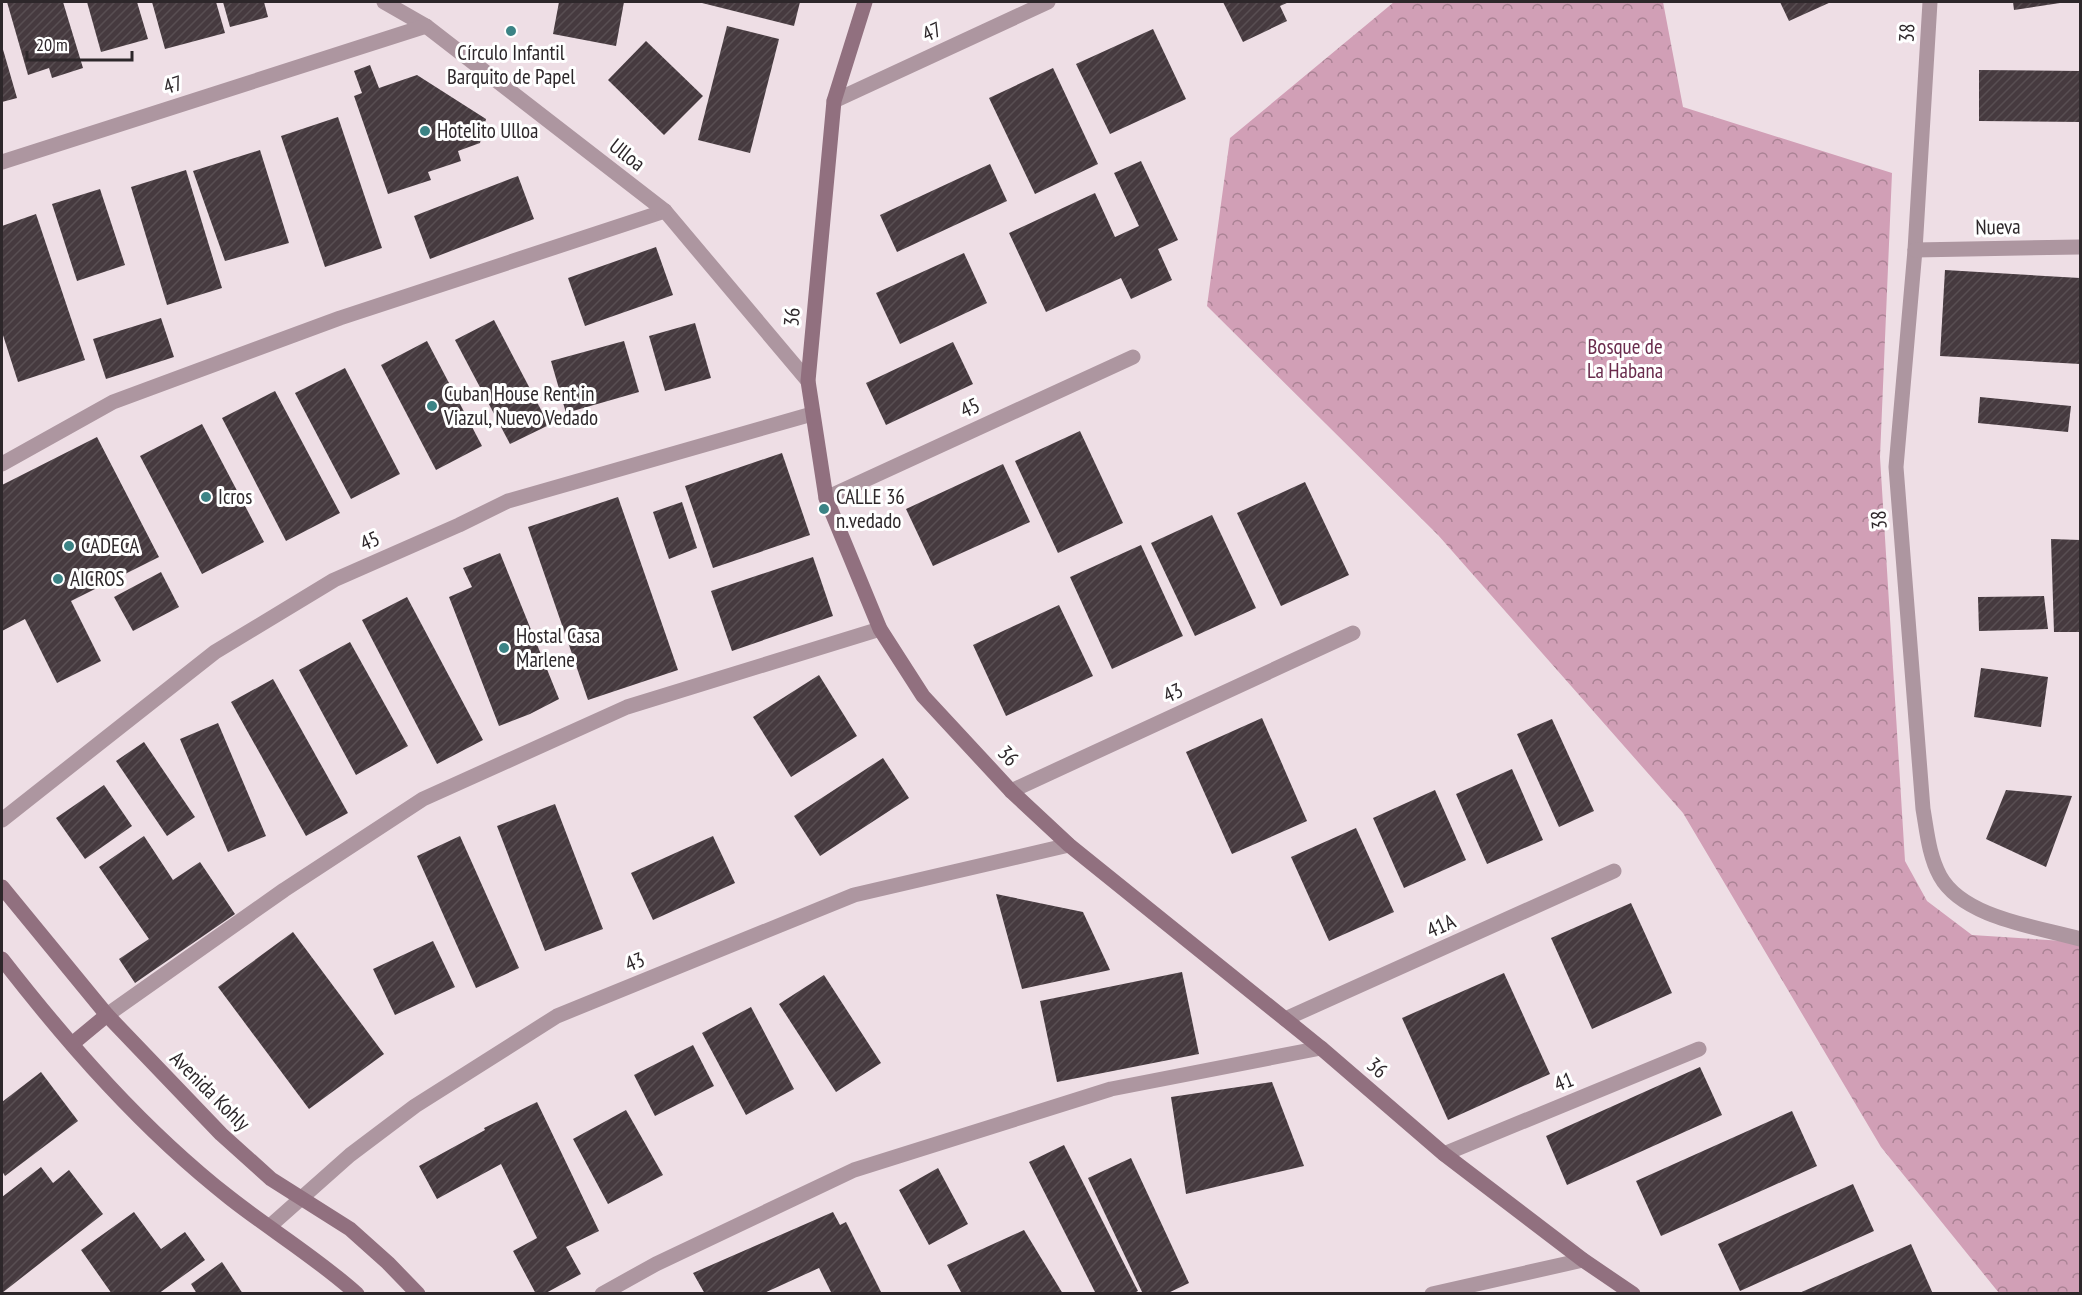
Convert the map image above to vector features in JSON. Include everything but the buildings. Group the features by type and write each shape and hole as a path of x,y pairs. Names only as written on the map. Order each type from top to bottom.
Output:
{"street":[{"name":"Ulloa","path":"384,2 426,26 665,211 807,381"},
{"name":"36","path":"865,2 834,101 807,381 826,498 880,629 923,696 1011,791 1069,845 1321,1048 1444,1154 1583,1260 1633,1293"},
{"name":"47","path":"834,101 1048,2"},
{"name":"38","path":"1930,2 1915,250 1896,467 1923,809 1929,849 1941,878 1961,899 1991,915 2080,939"},
{"name":"47","path":"2,162 426,26"},
{"path":"2,464 113,402 340,318 665,211"},
{"name":"Nueva","path":"1915,250 2080,247"},
{"name":"45","path":"826,498 1132,357"},
{"name":"45","path":"2,820 215,652 334,580 508,501 812,414"},
{"path":"72,1044 107,1015 284,890 423,799 627,707 880,629"},
{"name":"43","path":"1011,791 1353,633"},
{"name":"43","path":"270,1226 350,1155 415,1106 557,1016 854,895 1069,845"},
{"name":"41A","path":"1285,1019 1614,871"},
{"name":"Avenida Kohly","path":"2,887 107,1015 221,1134 272,1179 350,1230 418,1293"},
{"path":"2,959 50,1021 177,1153 231,1198 330,1269 357,1293"},
{"path":"602,1293 656,1264 854,1170 1111,1089 1321,1048"},
{"name":"41","path":"1444,1154 1699,1049"},
{"path":"1432,1293 1583,1260"}],"green space":[{"name":"Bosque de La Habana","path":"1394,2 1663,2 1683,107 1892,173 1880,457 1905,861 1927,901 1972,935 2080,942 2080,1293 1999,1293 1881,1147 1683,813 1438,535 1207,306 1230,138"}],"place":[{"name":"Círculo Infantil Barquito de Papel","path":"511,31"},
{"name":"Hotelito Ulloa","path":"425,131"},
{"name":"Cuban House Rent in Viazul, Nuevo Vedado","path":"432,406"},
{"name":"Icros","path":"206,497"},
{"name":"CALLE 36 n.vedado","path":"824,509"},
{"name":"CADECA","path":"69,546"},
{"name":"AICROS","path":"58,579"},
{"name":"Hostal Casa Marlene","path":"504,648"}]}
